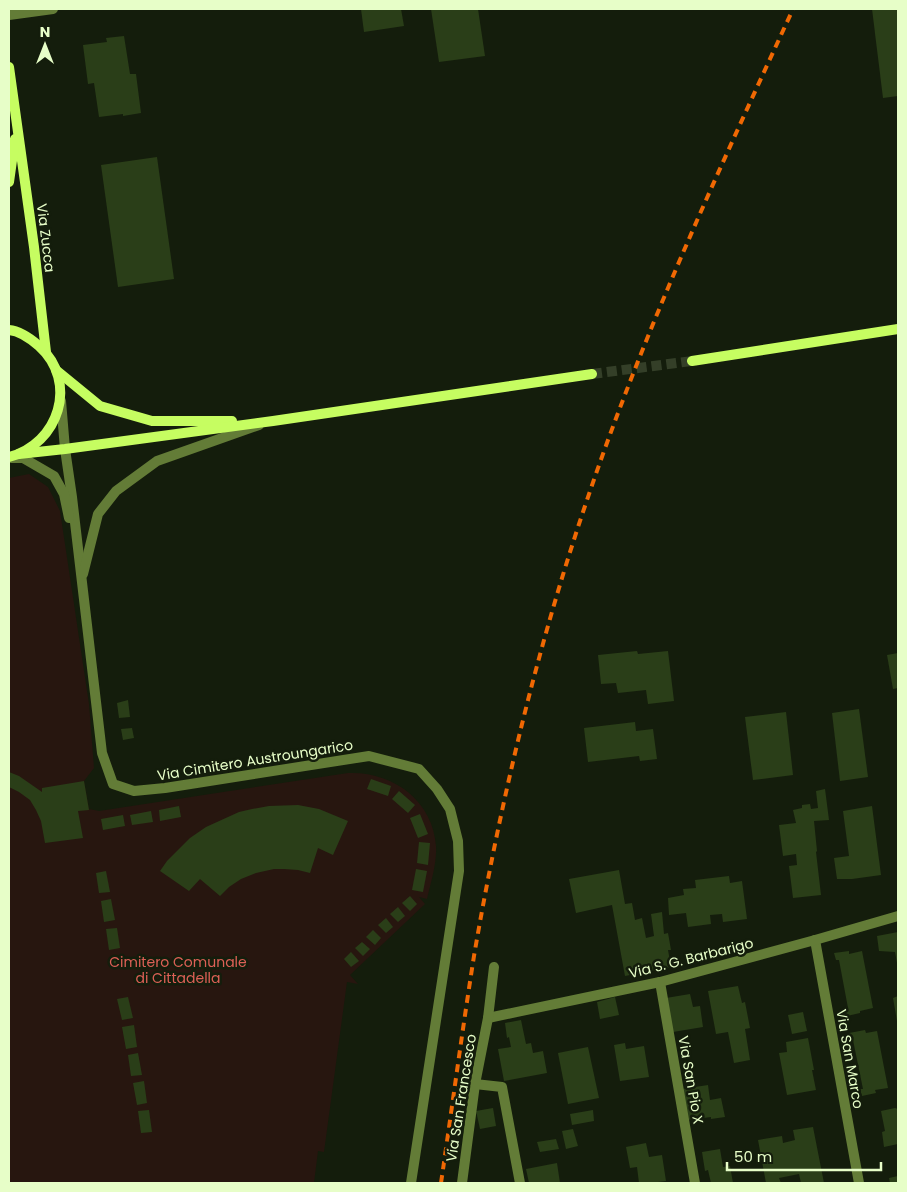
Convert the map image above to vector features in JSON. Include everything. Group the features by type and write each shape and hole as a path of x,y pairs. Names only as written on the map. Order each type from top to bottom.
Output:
{"street":[{"path":"9,15 53,9"},
{"name":"Via Zucca","path":"9,67 34,247 46,352"},
{"name":"Via Zucca","path":"9,182 17,128"},
{"path":"692,361 898,329"},
{"name":"Via Zucca","path":"9,330 31,339 46,352 56,370 60,384 60,398 56,416 48,432 35,446 12,456"},
{"path":"56,370 100,406 152,421 273,421"},
{"path":"12,456 273,421 592,374"},
{"name":"Via Cimitero Austroungarico","path":"60,398 102,752 113,784 134,791 165,788 369,756 419,769 437,789 450,809 458,841 459,871 411,1183"},
{"name":"Via Cimitero Austroungarico","path":"81,580 98,514 116,491 157,460 273,421"},
{"name":"Via Cimitero Austroungarico","path":"12,456 23,458 54,476 64,494 81,580"},
{"name":"Via S. G. Barbarigo","path":"488,1018 660,982 898,916"},
{"name":"Via San Marco","path":"814,940 859,1183"},
{"name":"Via San Francesco","path":"462,1183 475,1084 488,1018 494,968"},
{"name":"Via San Pio X","path":"660,982 695,1183"},
{"path":"475,1084 502,1087 520,1183"}],"green space":[{"name":"Cimitero Comunale di Cittadella","path":"29,474 48,487 60,511 89,704 94,768 84,781 89,809 99,811 348,773 380,777 394,783 407,791 427,815 433,830 436,859 427,899 419,897 425,904 350,975 358,984 347,982 324,1152 318,1151 314,1183 9,1183 9,478"}],"building":[{"path":"361,9 401,9 404,26 364,32"},
{"path":"431,9 478,9 485,56 439,62"},
{"path":"872,9 898,9 898,96 883,98"},
{"path":"124,36 130,74 136,74 141,113 99,117 94,83 88,84 83,45 107,42 106,38"},
{"path":"157,157 174,279 118,287 101,165"},
{"path":"637,651 638,654 668,651 674,701 648,704 646,690 618,693 616,683 601,684 598,655"},
{"path":"898,653 898,688 893,689 887,655"},
{"path":"128,700 130,717 119,718 117,703"},
{"path":"859,709 868,777 840,781 832,713"},
{"path":"786,712 793,775 753,780 745,717"},
{"path":"635,722 636,731 653,729 657,759 640,761 639,756 588,762 584,728"},
{"path":"132,728 134,738 123,740 121,729"},
{"path":"9,772 19,776 42,792 42,788 84,781 89,810 78,811 83,838 45,843 41,821 36,810 30,800 9,787"},
{"path":"371,779 391,786 388,796 367,789"},
{"path":"825,789 829,820 814,821 821,895 793,898 789,866 797,865 796,854 783,856 779,825 796,823 793,810 802,808 802,805 810,804 811,809 818,808 816,791"},
{"path":"399,791 415,805 408,813 392,799"},
{"path":"298,805 319,809 348,821 333,855 318,848 310,873 298,870 274,869 256,873 241,879 220,896 200,879 189,891 160,871 167,861 190,838 206,827 239,812 269,806"},
{"path":"179,806 181,817 160,821 159,810"},
{"path":"872,806 881,875 837,879 834,858 849,856 843,811"},
{"path":"151,811 153,822 132,825 130,815"},
{"path":"420,814 428,834 418,838 410,818"},
{"path":"123,815 125,826 103,830 101,819"},
{"path":"419,842 430,843 428,865 417,863"},
{"path":"416,869 427,871 423,892 412,890"},
{"path":"619,870 625,904 632,903 635,920 642,918 646,938 654,936 651,914 662,912 664,934 668,933 671,950 668,950 671,967 625,976 612,905 576,913 569,879"},
{"path":"106,871 110,892 99,893 96,873"},
{"path":"729,876 730,883 742,881 747,919 723,922 722,914 710,915 711,924 688,927 686,913 669,915 668,898 684,895 683,889 696,888 695,880"},
{"path":"410,896 417,904 410,911 402,903"},
{"path":"111,899 115,920 104,922 101,901"},
{"path":"398,907 405,916 398,922 390,914"},
{"path":"386,918 393,927 386,933 378,925"},
{"path":"117,928 120,948 109,950 106,929"},
{"path":"373,930 381,938 375,945 366,937"},
{"path":"898,932 897,963 895,952 879,951 877,936"},
{"path":"362,942 370,949 363,956 355,948"},
{"path":"849,951 849,954 862,951 873,1008 847,1016 845,1009 848,1008 839,960 836,960 834,953"},
{"path":"351,952 359,961 351,967 344,959"},
{"path":"121,956 123,966 112,968 110,958"},
{"path":"738,986 742,1003 745,1002 750,1028 745,1029 750,1060 734,1063 728,1032 716,1034 708,991"},
{"path":"690,994 693,1007 700,1006 703,1027 673,1032 666,998"},
{"path":"898,996 898,1021 897,1021 893,998"},
{"path":"128,997 133,1018 122,1020 117,999"},
{"path":"615,997 619,1015 600,1019 597,1002"},
{"path":"803,1012 807,1031 792,1034 788,1015"},
{"path":"521,1020 526,1044 531,1043 533,1053 543,1051 547,1073 504,1081 498,1049 511,1047 509,1037 507,1038 505,1023"},
{"path":"134,1025 137,1047 126,1049 122,1027"},
{"path":"865,1030 866,1033 877,1031 888,1088 875,1090 876,1093 862,1096 860,1089 863,1089 853,1040 851,1040 849,1033"},
{"path":"808,1038 816,1090 787,1095 779,1053 787,1052 786,1042"},
{"path":"625,1043 626,1049 644,1046 649,1077 620,1081 614,1045"},
{"path":"588,1047 599,1098 568,1104 558,1053"},
{"path":"138,1053 142,1075 131,1076 128,1055"},
{"path":"144,1081 147,1103 137,1105 133,1083"},
{"path":"708,1085 710,1100 721,1098 725,1117 688,1120 682,1089"},
{"path":"493,1108 496,1126 480,1129 476,1111"},
{"path":"898,1109 898,1144 884,1147 882,1132 885,1131 881,1111"},
{"path":"149,1110 152,1132 141,1133 138,1111"},
{"path":"593,1110 594,1121 572,1125 570,1114"},
{"path":"813,1127 824,1183 801,1183 799,1174 779,1178 781,1183 766,1183 758,1140 782,1136 783,1143 795,1140 793,1130"},
{"path":"573,1129 578,1146 566,1149 562,1131"},
{"path":"556,1139 559,1149 540,1152 537,1142"},
{"path":"646,1143 649,1157 662,1155 666,1181 639,1183 637,1167 630,1168 626,1147"},
{"path":"720,1149 723,1167 730,1166 733,1183 711,1183 708,1170 705,1171 702,1152"},
{"path":"557,1163 560,1183 529,1183 526,1169"},
{"path":"898,1176 898,1183 890,1183 889,1178"}],"tunnel":[{"path":"592,374 692,361"}],"railway":[{"path":"441,1183 474,956 495,842 535,672 567,561 607,442 656,317 709,193 793,9"}]}
